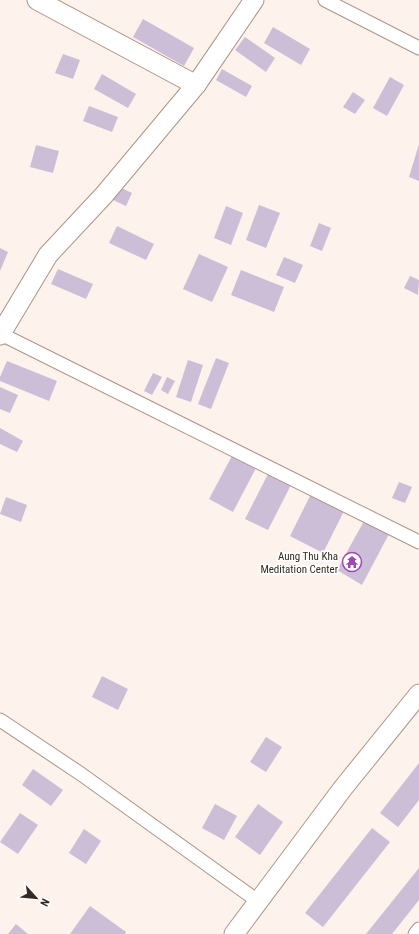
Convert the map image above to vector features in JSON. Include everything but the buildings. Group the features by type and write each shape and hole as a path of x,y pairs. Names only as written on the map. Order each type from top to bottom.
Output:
{"street":[{"path":"37,0 196,85"},
{"path":"254,0 196,85 104,195 48,255 0,334 419,542"},
{"path":"325,0 419,48"},
{"path":"234,934 343,788 419,694"},
{"path":"0,720 82,774 259,902"},
{"path":"415,934 419,929"}],"place":[{"name":"Aung Thu Kha Meditation Center","path":"352,562"}]}
